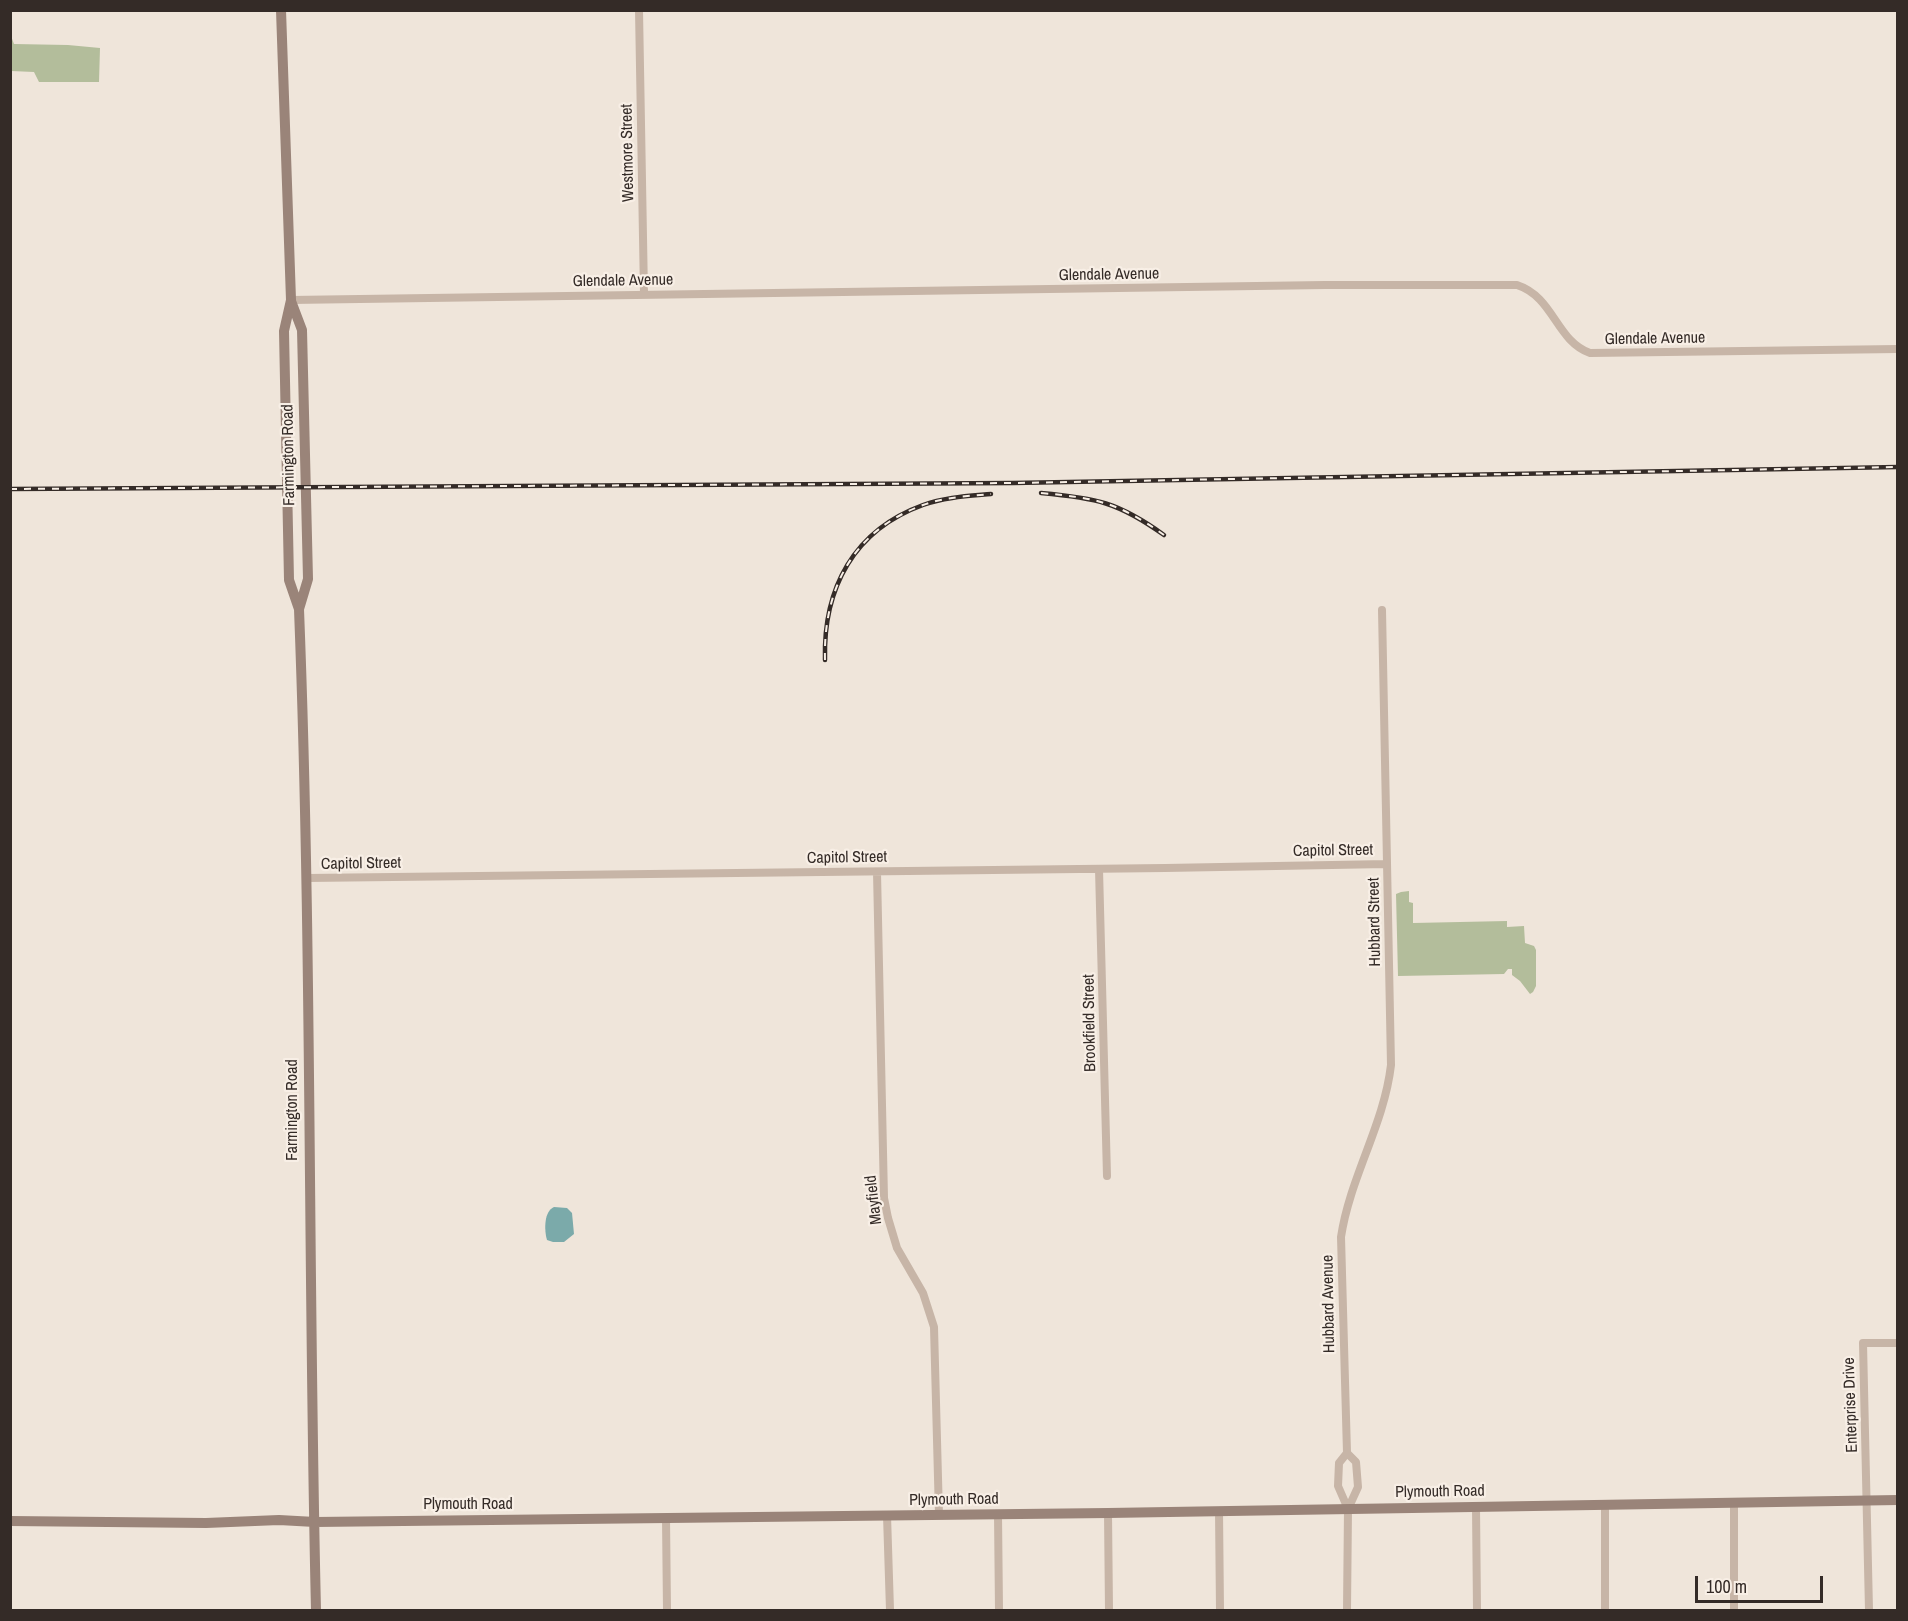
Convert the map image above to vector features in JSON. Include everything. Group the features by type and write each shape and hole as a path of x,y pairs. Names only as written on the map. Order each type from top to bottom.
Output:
{"main road":[{"name":"Farmington Road","path":"281,10 291,300 284,330 289,579 299,609 307,878 309,1276 316,1611"},
{"name":"Farmington Road","path":"291,300 302,330 308,579 299,609"},
{"name":"Plymouth Road","path":"10,1521 206,1523 279,1520 315,1522 1108,1513 1898,1500"}],"street":[{"name":"Westmore Street","path":"639,10 644,294"},
{"name":"Glendale Avenue","path":"291,300 1325,285 1517,285 1533,292 1543,301 1574,344 1590,353 1898,349"},
{"name":"Hubbard Street","path":"1364,1158 1385,1101 1391,1065 1382,610"},
{"name":"Capitol Street","path":"307,878 1388,864"},
{"name":"Brookfield Street","path":"1099,869 1107,1176"},
{"name":"Mayfield","path":"877,872 884,1198 897,1248 923,1293 934,1328 939,1515"},
{"name":"Hubbard Avenue","path":"1348,1509 1338,1486 1339,1462 1347,1453 1341,1237 1346,1210 1364,1158"},
{"name":"Enterprise Drive","path":"1867,1501 1863,1343 1898,1343"},
{"name":"Hubbard Avenue","path":"1347,1453 1356,1462 1358,1487 1348,1509"},
{"path":"1867,1501 1869,1611"},
{"path":"1734,1503 1734,1611"},
{"path":"1605,1505 1605,1611"},
{"path":"1476,1507 1477,1611"},
{"path":"1347,1611 1348,1509"},
{"path":"1219,1511 1220,1611"},
{"path":"1108,1513 1109,1611"},
{"path":"998,1514 999,1611"},
{"path":"887,1515 890,1611"},
{"path":"666,1518 667,1611"}],"green space":[{"path":"11,36 14,44 100,48 99,82 39,82 34,72 11,71"},
{"path":"1409,891 1409,902 1413,903 1413,923 1507,921 1507,927 1524,926 1525,943 1534,946 1536,950 1536,986 1533,992 1530,994 1512,975 1512,969 1508,969 1504,974 1398,976 1396,894"}],"water":[{"path":"554,1207 567,1208 572,1213 574,1234 564,1242 547,1240 545,1226 548,1212"}],"railway":[{"path":"10,489 1013,483 1898,467"},
{"path":"1041,493 1077,497 1106,504 1133,515 1164,535"},
{"path":"825,660 830,609 837,586 847,565 861,546 878,530 899,516 923,505 948,499 991,494"}]}
